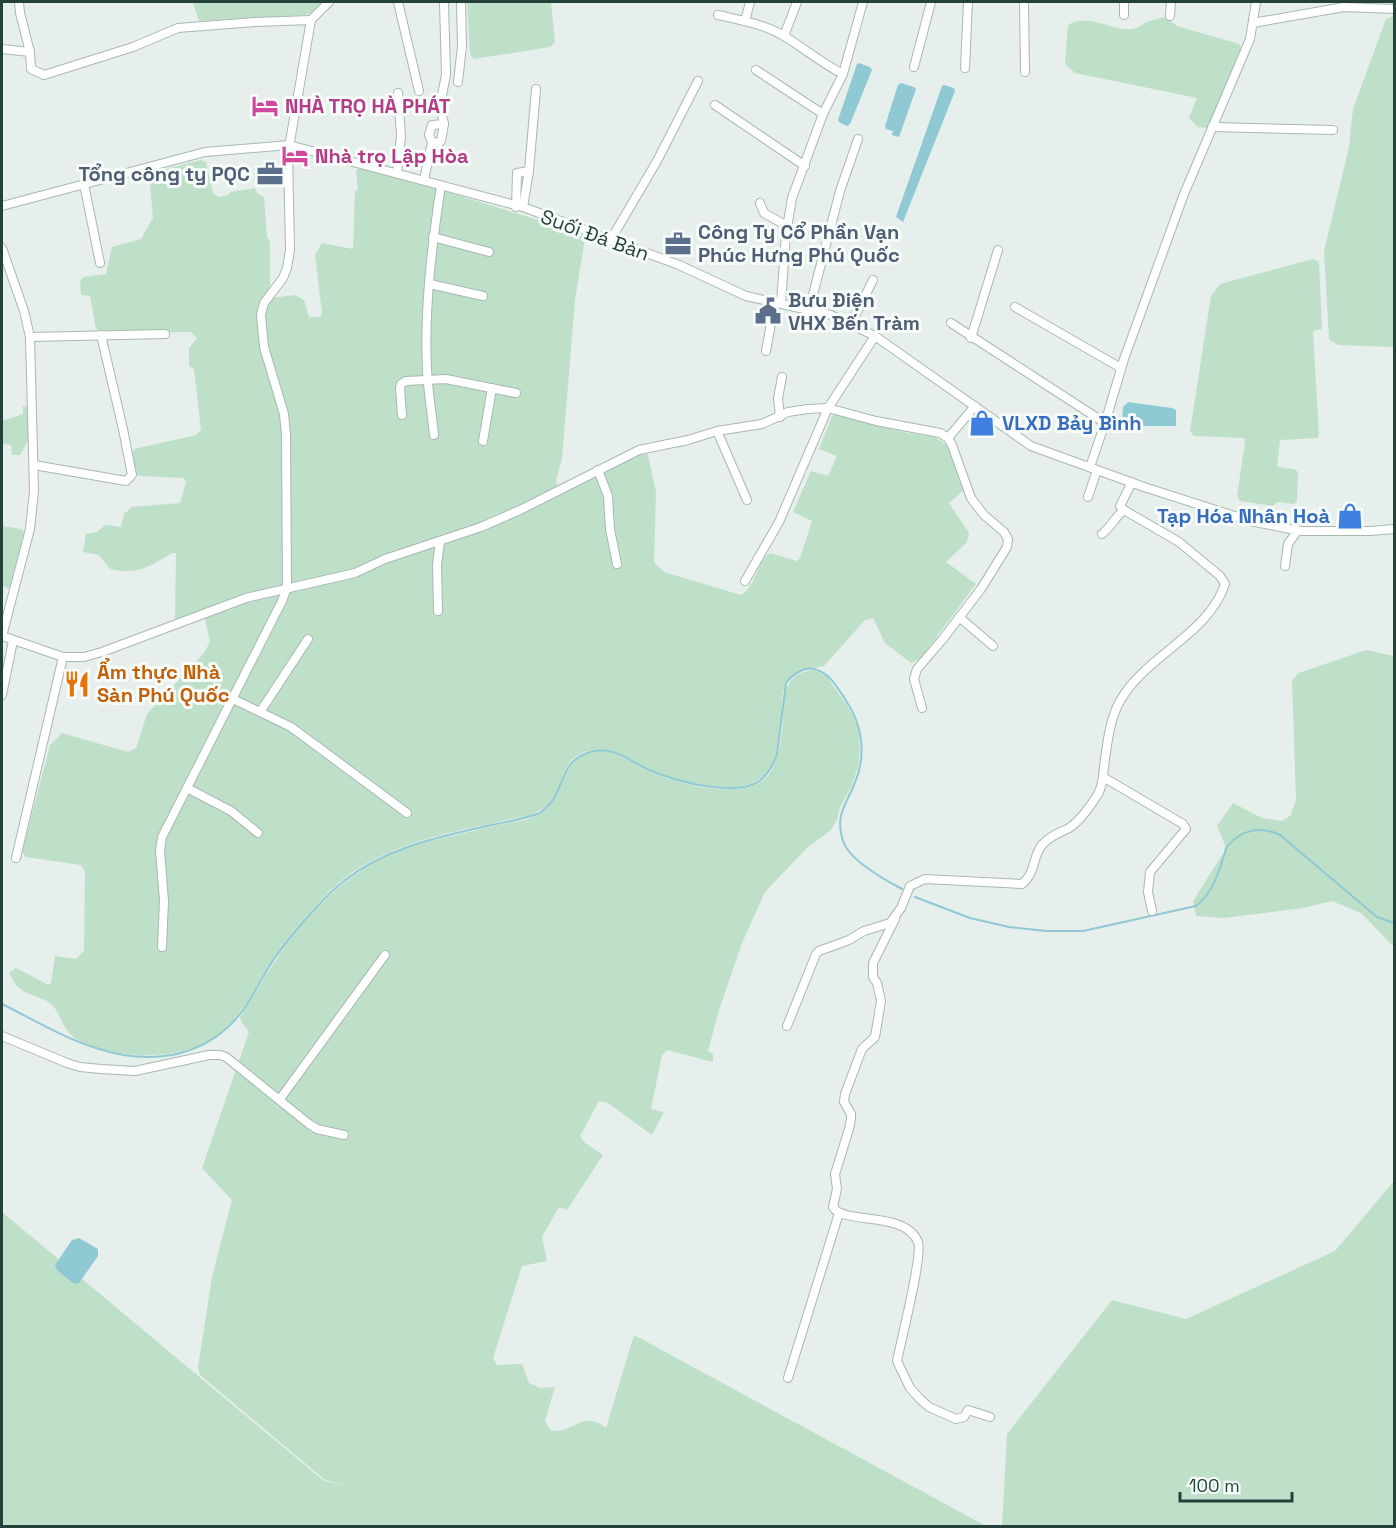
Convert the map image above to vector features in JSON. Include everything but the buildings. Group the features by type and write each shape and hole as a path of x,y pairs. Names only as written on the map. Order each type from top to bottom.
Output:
{"street":[{"path":"19,2 30,52 31,69 44,75 133,47 178,28 311,20"},
{"path":"162,947 164,901 161,842 287,588 284,414 260,327 264,303 283,278 290,250 288,153 311,20 329,2"},
{"path":"398,2 419,91"},
{"path":"424,180 432,142 441,141 444,124 440,105 446,75 444,2"},
{"path":"458,82 462,46 461,2"},
{"path":"745,21 750,2"},
{"path":"784,36 797,2"},
{"path":"766,351 778,302 792,198 823,114 843,74 863,2"},
{"path":"914,67 931,2"},
{"path":"965,68 968,2"},
{"path":"1024,2 1025,72"},
{"path":"1124,15 1125,2"},
{"path":"1170,16 1171,2"},
{"path":"1088,497 1121,368 1184,194 1250,39 1256,2"},
{"path":"1253,23 1344,7 1395,9"},
{"path":"718,15 745,21 784,36 825,65 843,74"},
{"path":"2,49 30,52"},
{"path":"756,70 823,114"},
{"path":"610,241 657,161 698,81"},
{"path":"520,207 517,173 529,171 536,89"},
{"path":"397,172 401,136 398,93"},
{"path":"715,105 805,166"},
{"path":"1212,127 1333,130"},
{"path":"809,310 840,191 858,139"},
{"name":"Suối Đá Bàn","path":"2,206 205,152 289,145 397,172 520,207 679,265 746,296 831,315 875,336 1032,446 1094,469 1251,521 1298,530 1395,529"},
{"path":"84,184 100,263"},
{"path":"434,435 428,378 427,333 433,237 441,184"},
{"path":"760,203 764,213 787,226"},
{"path":"433,237 489,252"},
{"path":"2,248 24,311 30,337 34,465 33,512 2,636 63,657 84,657 246,598 355,573 385,559 481,527 639,450 688,440 717,431 762,424 788,412 828,408 876,421 935,431 948,438 970,498 984,515 1004,532 1008,539 1007,547 981,589 914,674 922,708"},
{"path":"971,338 998,250"},
{"path":"851,324 873,280"},
{"path":"430,284 483,296"},
{"path":"1015,307 1121,368"},
{"path":"951,323 1106,423"},
{"path":"30,337 165,334"},
{"path":"34,465 126,481 132,475 101,336"},
{"path":"745,581 779,522 828,408 875,336"},
{"path":"780,417 778,398 782,377"},
{"path":"402,415 401,384 406,381 428,378 447,379 516,393"},
{"path":"483,441 492,388"},
{"path":"948,438 975,406"},
{"path":"717,431 747,500"},
{"path":"598,470 608,496 610,529 617,564"},
{"path":"990,1417 968,1410 964,1417 956,1419 947,1413 929,1407 910,1388 899,1369 897,1361 919,1244 907,1229 897,1224 839,1214 833,1207 837,1189 835,1174 849,1129 851,1114 844,1102 845,1094 862,1049 875,1037 881,1001 877,983 873,977 873,963 910,886 925,879 1022,884 1030,878 1041,846 1053,835 1071,826 1099,793 1109,727 1120,701 1144,671 1175,646 1208,613 1222,593 1225,584 1220,576 1179,542 1120,506 1132,482"},
{"path":"1102,534 1111,526 1113,519 1124,510"},
{"path":"1285,566 1288,544 1298,530"},
{"path":"438,612 437,566 440,540"},
{"path":"959,617 993,646"},
{"path":"260,712 308,639"},
{"path":"2,695 13,641"},
{"path":"16,858 63,657"},
{"path":"233,699 291,727 407,813"},
{"path":"1103,777 1183,824 1186,828 1150,872 1148,892 1152,911"},
{"path":"187,788 231,811 258,833"},
{"path":"787,1026 810,965 819,951 849,940 864,931 890,923 895,918"},
{"path":"280,1100 386,955"},
{"path":"2,1036 67,1063 101,1070 135,1071 208,1055 220,1055 226,1057 317,1129 344,1135"},
{"path":"788,1378 839,1214"}],"green space":[{"path":"193,2 322,2 314,12 305,15 199,21"},
{"path":"467,2 551,2 555,42 550,47 474,59 470,54"},
{"path":"1394,16 1394,347 1338,345 1329,339 1324,251 1349,147 1353,109 1386,19"},
{"path":"1164,17 1177,26 1239,44 1242,50 1208,128 1198,127 1189,118 1197,98 1075,73 1065,64 1068,25 1092,21 1116,28 1133,29"},
{"path":"201,160 206,162 213,193 218,197 228,195 230,192 255,188 257,193 264,197 267,237 270,242 270,298 295,295 304,300 309,317 320,317 322,313 315,255 322,243 353,249 355,192 358,189 356,170 363,166 574,231 585,238 575,300 562,459 556,480 558,493 644,452 648,455 656,492 654,562 664,572 741,595 750,586 765,557 770,553 797,561 812,521 793,512 811,471 828,476 837,456 819,449 832,416 836,414 908,433 934,437 946,444 954,458 964,490 949,503 969,533 967,542 946,562 976,584 921,658 911,663 885,643 873,618 865,620 824,666 798,672 789,678 783,692 776,757 763,776 750,784 717,787 699,784 645,767 617,752 601,749 583,753 570,762 552,800 537,812 432,837 408,845 385,854 342,880 305,917 273,959 245,1005 223,1030 198,1046 184,1051 135,1055 102,1049 77,1039 71,1035 51,1004 19,988 9,973 16,968 49,985 55,956 76,959 84,951 85,872 81,865 26,857 22,852 50,745 62,733 128,752 136,748 147,714 204,653 210,642 205,619 175,620 176,553 143,569 119,571 110,569 99,555 83,552 86,534 97,532 105,525 121,527 124,514 132,507 180,503 186,482 183,478 135,474 132,455 134,449 196,435 201,430 194,369 189,366 189,348 197,338 191,332 105,333 96,329 90,296 81,295 80,282 83,277 106,274 112,247 141,239 153,218 150,184 162,170"},
{"path":"1313,259 1319,262 1322,329 1313,331 1319,435 1318,438 1280,440 1277,467 1294,469 1298,472 1297,501 1294,504 1277,502 1273,506 1240,501 1237,496 1244,438 1194,436 1190,431 1211,296 1220,284"},
{"path":"23,406 30,407 32,440 27,442 20,455 12,455 11,445 2,444 2,421 23,414"},
{"path":"2,526 21,529 25,533 13,582 8,589 2,585"},
{"path":"1366,650 1394,656 1394,947 1361,913 1332,901 1303,908 1224,918 1196,916 1193,901 1224,852 1225,845 1217,826 1233,803 1262,818 1282,821 1290,816 1296,800 1292,680 1299,673"},
{"path":"814,670 827,677 858,725 860,751 858,767 852,785 840,807 837,820 830,831 808,847 765,892 742,943 719,1010 708,1051 713,1054 713,1062 667,1050 662,1055 651,1109 664,1112 652,1135 608,1103 599,1101 580,1136 585,1143 603,1155 567,1210 559,1207 542,1237 547,1261 522,1266 493,1358 497,1365 522,1364 529,1383 540,1388 555,1387 545,1420 550,1430 558,1431 584,1421 598,1423 606,1428 634,1335 986,1526 2,1526 2,1212 324,1481 350,1487 325,1480 200,1375 198,1367 212,1277 232,1200 202,1168 249,1032 240,1017 270,969 302,925 336,890 355,875 375,862 418,844 523,820 541,813 550,805 572,764 580,756 590,752 611,752 658,775 703,787 735,789 761,782 769,775 778,754 787,688 792,679 799,674"},
{"path":"1394,1181 1394,1526 1002,1526 1007,1434 1112,1300 1186,1319 1335,1251"}],"water":[{"path":"859,63 872,70 850,124 847,126 838,120"},
{"path":"901,83 916,89 899,137 892,135 893,131 886,129 885,126 898,85"},
{"path":"944,85 954,88 955,91 903,222 896,217"},
{"path":"1128,402 1176,410 1176,426 1126,426 1122,423 1123,407"},
{"path":"79,1238 98,1249 98,1256 79,1283 74,1284 57,1270 55,1265 72,1240"}],"waterway":[{"path":"2,1004 72,1039 117,1054 159,1057 198,1047 216,1037 232,1023 246,1006 270,965 289,939 316,907 344,881 378,860 414,845 540,813 554,799 570,764 581,755 598,750 614,752 649,770 707,786 739,788 763,778 777,754 786,683 792,676 808,669 822,672 833,682 851,709 859,730 861,763 844,805 840,825 843,841 852,855 860,862 902,889"},
{"path":"915,897 970,918 1009,927 1046,931 1083,931 1196,906 1212,887 1227,847 1239,836 1259,830 1280,835 1377,917 1394,923"}],"place":[{"name":"NHÀ TRỌ HÀ PHÁT","path":"265,106"},
{"name":"Nhà trọ Lập Hòa","path":"295,156"},
{"name":"Tổng công ty PQC","path":"270,174"},
{"name":"Công Ty Cổ Phần Vạn Phúc Hưng Phú Quốc","path":"678,244"},
{"name":"Bưu Điện VHX Bến Tràm","path":"768,311"},
{"name":"VLXD Bảy Bình","path":"982,423"},
{"name":"Tạp Hóa Nhân Hoà","path":"1350,516"},
{"name":"Ẩm thực Nhà Sàn Phú Quốc","path":"77,684"}]}
